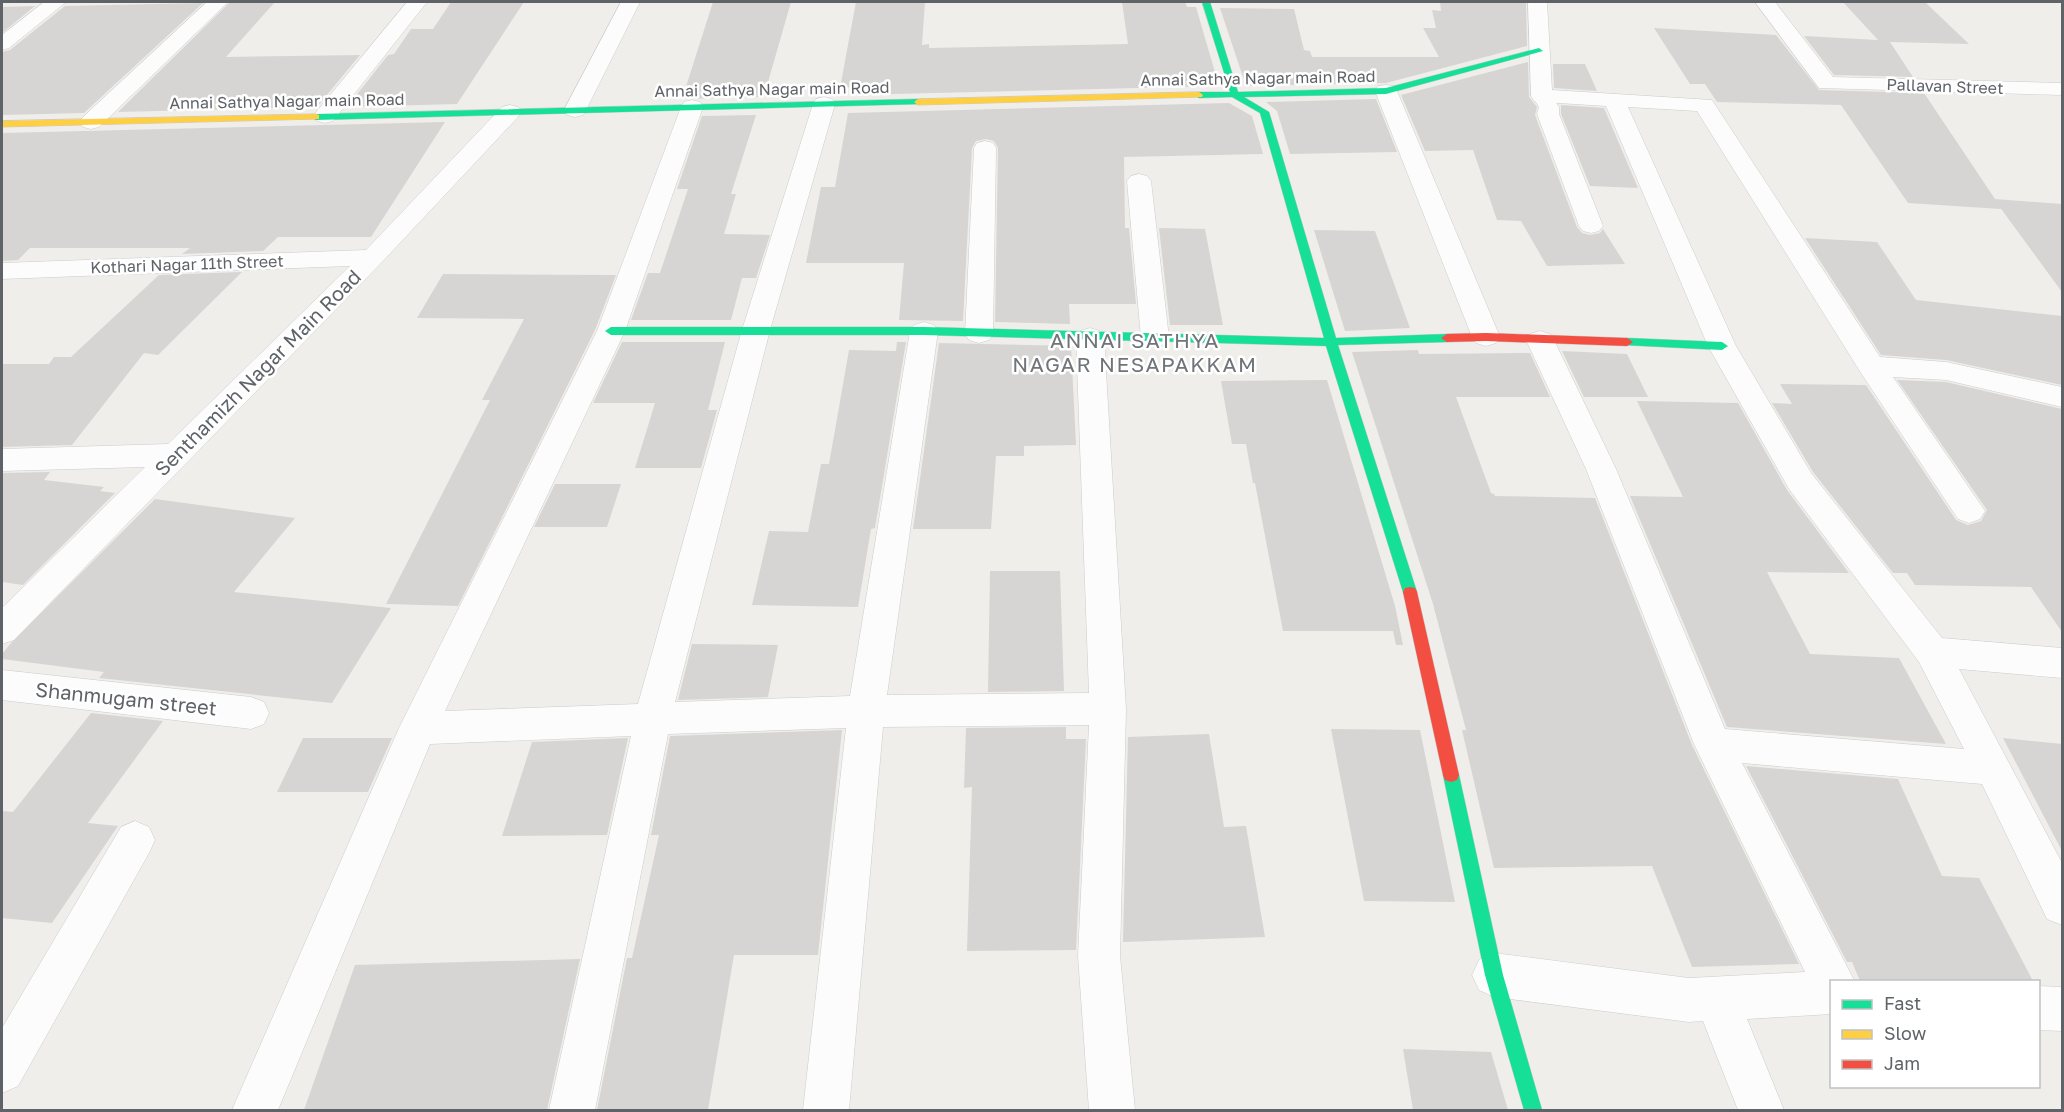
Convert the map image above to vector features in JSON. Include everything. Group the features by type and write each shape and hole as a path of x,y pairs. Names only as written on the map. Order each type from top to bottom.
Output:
{"street":[{"path":"2,44 56,2"},
{"path":"92,122 218,2"},
{"path":"325,116 417,2"},
{"path":"575,110 630,2"},
{"path":"1206,2 1235,95 1264,112 1331,342 1414,605 1494,975 1533,1110"},
{"path":"1537,2 1542,96 1704,105 1871,366 1969,511"},
{"name":"Pallavan Street","path":"1765,2 1827,83 2062,89"},
{"path":"2,17 37,17"},
{"name":"Annai Sathya Nagar main Road","path":"2,124 1386,91 1539,51"},
{"path":"1386,91 1486,337"},
{"path":"1614,99 1722,346 1800,481 1932,652 2057,885"},
{"path":"572,1110 653,718 756,330 824,105"},
{"path":"255,1110 418,728 611,330 692,107"},
{"name":"Senthamizh Nagar Main Road","path":"2,630 373,257 510,112"},
{"path":"979,334 985,148"},
{"path":"1139,181 1155,338"},
{"name":"Kothari Nagar 11th Street","path":"2,271 373,257"},
{"path":"611,330 924,332 1331,342 1486,337 1722,346"},
{"path":"826,1110 866,711 924,332"},
{"path":"1090,337 1108,709 1099,956 1112,1110"},
{"path":"1540,340 1600,469 1713,744 1832,980"},
{"path":"1871,366 1946,371 2062,397"},
{"path":"2,460 178,455"},
{"path":"1932,652 2062,663"},
{"name":"Shanmugam street","path":"2,685 251,713"},
{"path":"418,728 866,711 1108,709"},
{"path":"1713,744 1994,768"},
{"path":"2,1070 135,840"},
{"path":"1494,975 1689,1000 1830,992"},
{"path":"1717,1000 1761,1110"},
{"path":"2040,1008 2062,1010"}],"lane":[{"path":"1542,96 1550,107 1548,114 1591,226"}],"building":[{"path":"230,2 275,2 226,57 360,55 317,107 118,112"},
{"path":"451,2 524,2 457,104 347,107 388,55 394,54 411,29 433,29"},
{"path":"713,2 791,2 766,89 761,97 682,99"},
{"path":"856,2 925,2 922,45 929,44 929,48 1128,44 1122,2 1185,2 1187,7 1196,7 1219,86 852,95 853,87 840,88"},
{"path":"1440,2 1526,2 1527,46 1386,83 1246,86 1220,8 1294,9 1304,50 1310,51 1312,57 1439,57 1423,28 1436,28 1432,10 1441,11"},
{"path":"1843,2 1925,2 1969,44 1890,42 1913,77 1834,75 1804,36 1878,40"},
{"path":"203,3 84,113 2,115 2,52 10,50 65,6"},
{"path":"35,6 2,33 2,7"},
{"path":"1654,28 1776,35 1819,90 1924,93 1995,199 2062,204 2062,292 1999,206 2001,209 1908,203 1841,105 1717,102 1705,84 1690,84"},
{"path":"1528,62 1529,97 1537,107 1535,115 1577,227 1582,233 1590,235 1600,233 1603,229 1625,264 1547,266 1521,221 1497,220 1473,150 1425,151 1401,95"},
{"path":"1553,64 1585,64 1597,91 1554,88"},
{"path":"1376,99 1397,152 1290,154 1277,111 1266,102"},
{"path":"1229,103 1252,116 1263,154 1124,157 1125,228 1129,228 1136,304 1069,304 1070,324 995,322 998,148 994,141 986,139 976,141 972,148 963,321 899,320 904,263 806,263 821,187 835,187 848,113"},
{"path":"1561,105 1604,108 1638,188 1590,186 1561,114"},
{"path":"756,115 731,194 736,194 724,234 770,235 756,278 742,278 731,320 631,320 648,273 660,273 688,189 677,189 702,116"},
{"path":"445,122 371,237 278,237 263,251 182,254 190,248 30,248 18,260 2,261 2,133"},
{"path":"1159,228 1205,229 1223,325 1170,325"},
{"path":"1314,230 1375,231 1410,328 1345,331"},
{"path":"1805,238 1877,242 1916,300 2062,316 2062,385 1946,360 1881,355"},
{"path":"242,272 158,355 144,353 72,445 2,447 2,364 49,364 54,357 71,357 159,275"},
{"path":"443,274 616,275 595,330 458,606 386,604 490,400 482,400 524,319 417,318"},
{"path":"622,342 725,342 708,410 717,410 701,468 635,468 655,403 593,403"},
{"path":"897,342 906,342 875,528 871,529 858,607 752,605 769,531 808,532 821,464 829,464 849,350 896,351"},
{"path":"939,343 1071,346 1076,445 1024,446 1024,456 996,456 991,529 913,529"},
{"path":"1418,350 1419,354 1530,353 1550,397 1456,397 1491,493 1495,496 1595,498 1692,745 1799,964 1692,967 1652,866 1494,868 1462,730 1466,730 1433,604 1352,352"},
{"path":"1562,351 1627,354 1648,397 1584,397"},
{"path":"1327,380 1395,606 1403,645 1396,645 1393,631 1283,631 1246,444 1232,444 1221,381"},
{"path":"1897,380 1946,382 2062,409 2062,632 2031,587 1915,585 1907,573 1893,573 1813,472 1772,403 1792,404 1780,384 1866,385 1956,520 1968,525 1981,521 1987,510"},
{"path":"1637,401 1738,403 1787,490 1849,573 1767,572 1810,654 1899,658 1946,744 1727,727 1630,496 1683,497"},
{"path":"50,472 44,480 104,487 100,491 115,493 23,585 2,582 2,473"},
{"path":"555,484 621,484 607,527 534,527"},
{"path":"155,499 295,518 234,592 391,608 332,703 99,678 104,672 2,659 2,654 11,643"},
{"path":"990,571 1060,571 1064,691 988,692"},
{"path":"692,644 778,645 768,697 678,700"},
{"path":"91,713 163,721 88,823 118,826 52,923 2,918 2,811 13,812"},
{"path":"1066,727 1066,739 1086,739 1076,950 967,951 972,787 964,788 966,728"},
{"path":"1331,729 1420,730 1455,902 1364,901"},
{"path":"842,730 818,955 734,955 708,1110 597,1110 627,958 632,958 659,835 651,835 670,736"},
{"path":"1209,734 1224,827 1246,826 1265,937 1123,942 1128,737"},
{"path":"303,738 392,738 368,792 277,792"},
{"path":"628,738 607,835 502,836 532,742"},
{"path":"2003,738 2062,744 2062,851"},
{"path":"1746,766 1898,779 1942,876 1979,878 2032,980 1860,980 1852,962 1847,962"},
{"path":"580,959 547,1110 304,1110 355,965"},
{"path":"1403,1049 1491,1052 1508,1110 1413,1110"}],"traffic: fast":[{"path":"1206,2 1235,95 1264,112 1331,342 1410,592"},
{"path":"1199,95 1386,91 1539,51"},
{"path":"316,117 918,102"},
{"path":"611,331 924,331 1331,342 1447,338"},
{"path":"1627,342 1722,346"},
{"path":"1451,775 1494,975 1533,1110"}],"traffic: slow":[{"path":"918,102 1199,95"},
{"path":"2,124 316,117"}],"traffic: jam":[{"path":"1447,338 1486,337 1627,342"},
{"path":"1410,592 1451,775"}],"district":[{"name":"ANNAI SATHYA NAGAR NESAPAKKAM","path":"1135,353"}]}
